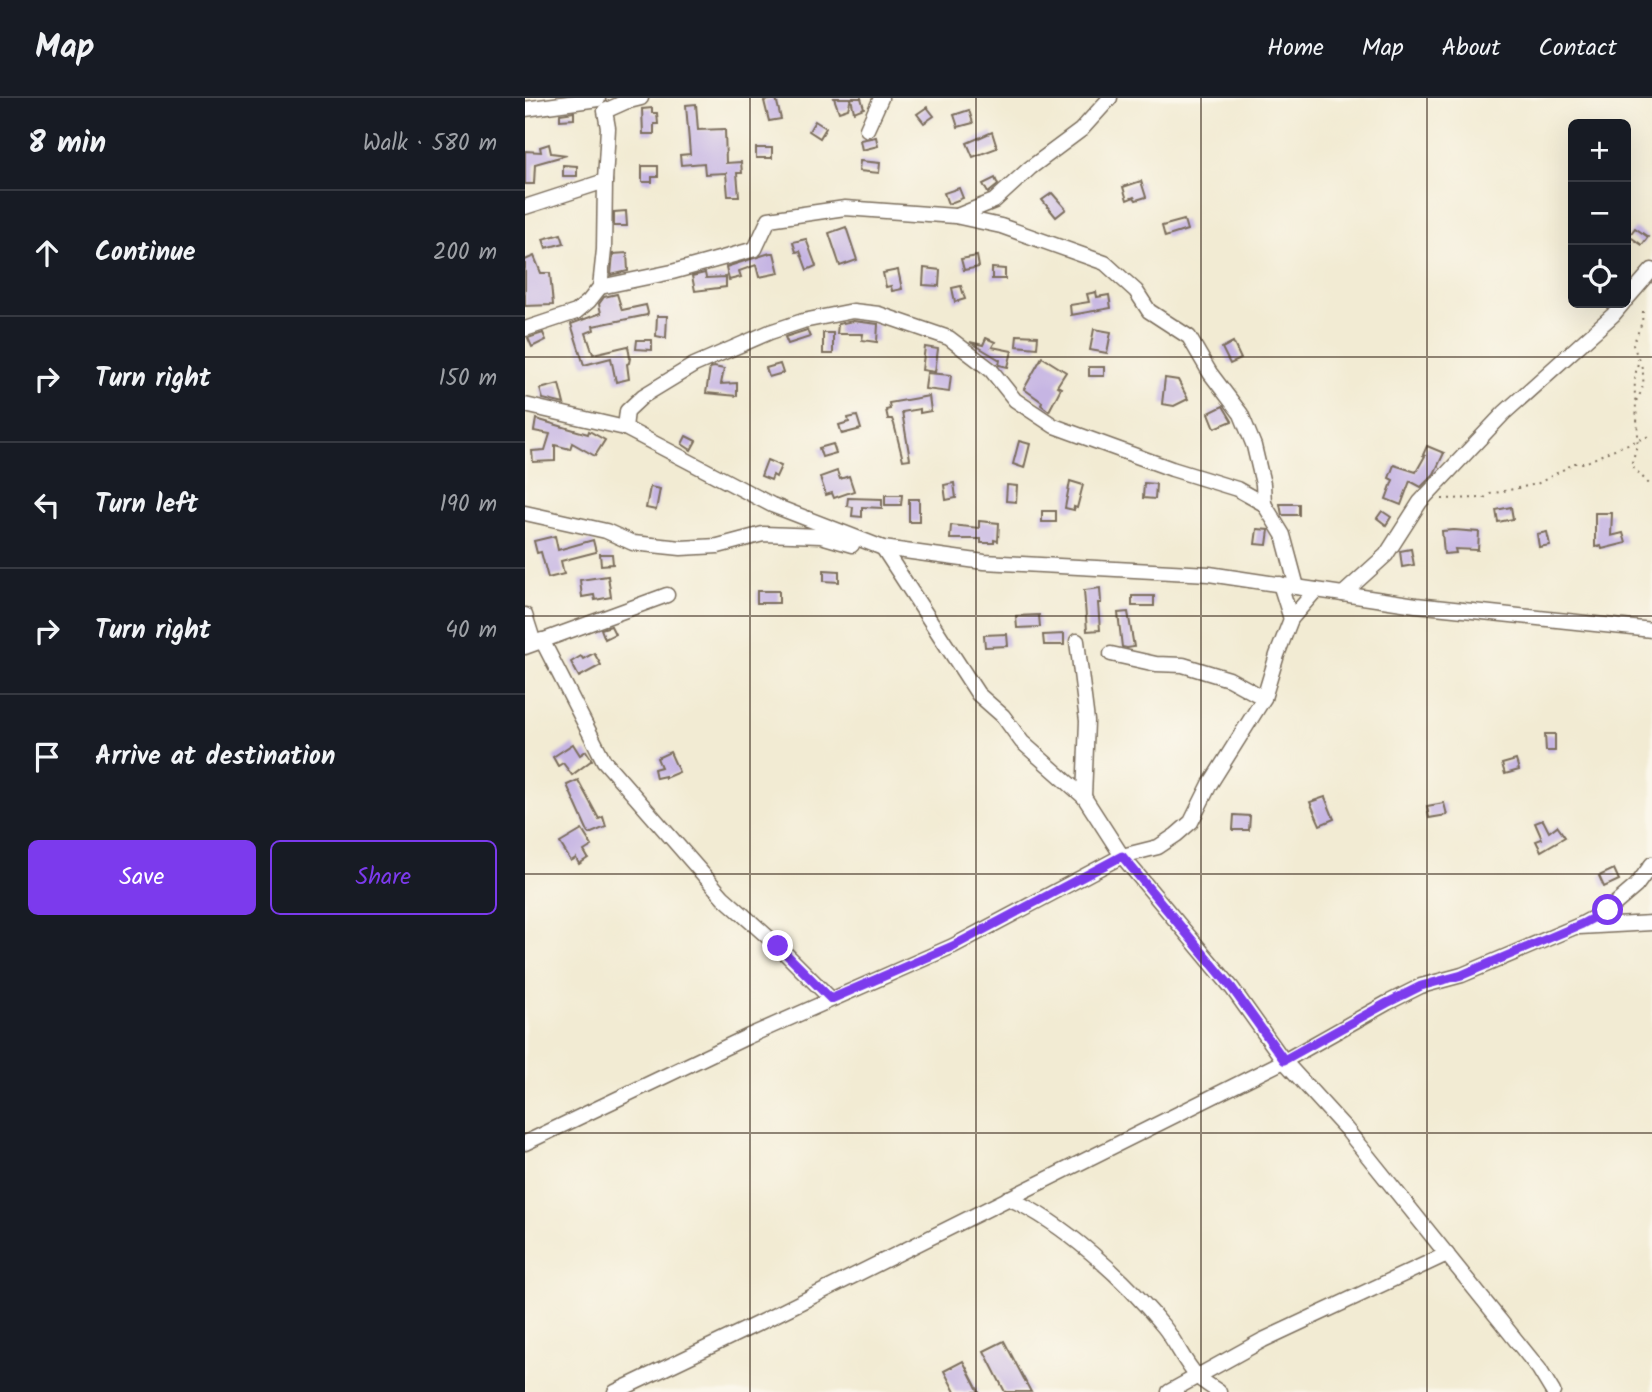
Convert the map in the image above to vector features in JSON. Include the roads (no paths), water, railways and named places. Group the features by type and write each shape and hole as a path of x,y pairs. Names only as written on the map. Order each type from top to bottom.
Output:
{"street":[{"path":"525,109 625,102 641,98"},
{"path":"867,129 881,98"},
{"path":"955,216 993,201 1030,167 1081,130 1110,98"},
{"path":"525,329 576,312 600,287 604,250 608,128 600,103"},
{"path":"525,207 605,181"},
{"path":"600,287 672,272 755,249 769,219 845,208 955,216 1001,226 1105,263 1136,291 1149,311 1189,337 1210,373 1241,414 1254,446 1263,484 1264,504 1283,535 1297,587"},
{"path":"1631,294 1652,270"},
{"path":"1343,594 1386,555 1420,502 1504,412 1619,308"},
{"path":"625,428 627,411 635,403 694,365 803,321 853,311 879,314 949,338 991,370 1015,400 1055,426 1172,469 1237,489 1264,504"},
{"path":"525,405 625,428 772,505 878,551 978,694 1003,716 1022,742 1084,797 1122,856 1232,988 1284,1060 1346,1129 1447,1254 1539,1369 1553,1392"},
{"path":"525,513 606,531 633,543 681,548 718,546 763,534 821,536 878,551 984,562 1209,574 1416,606 1652,630"},
{"path":"1280,583 1291,619"},
{"path":"525,1143 831,999 953,946 1122,856 1158,847 1191,822 1210,784 1263,698 1291,619 1316,590"},
{"path":"534,643 667,595"},
{"path":"525,615 534,643 604,761 723,897 778,946 831,999"},
{"path":"1077,641 1087,721 1084,797"},
{"path":"1111,654 1156,664 1183,665 1229,679 1263,698"},
{"path":"615,1392 1284,1060 1421,986 1462,975 1582,924 1608,910 1636,886 1652,864"},
{"path":"1571,927 1652,923"},
{"path":"1008,1198 1034,1209 1063,1229 1120,1280 1164,1328 1197,1376 1219,1392"},
{"path":"1169,1392 1263,1340 1447,1254"}]}
